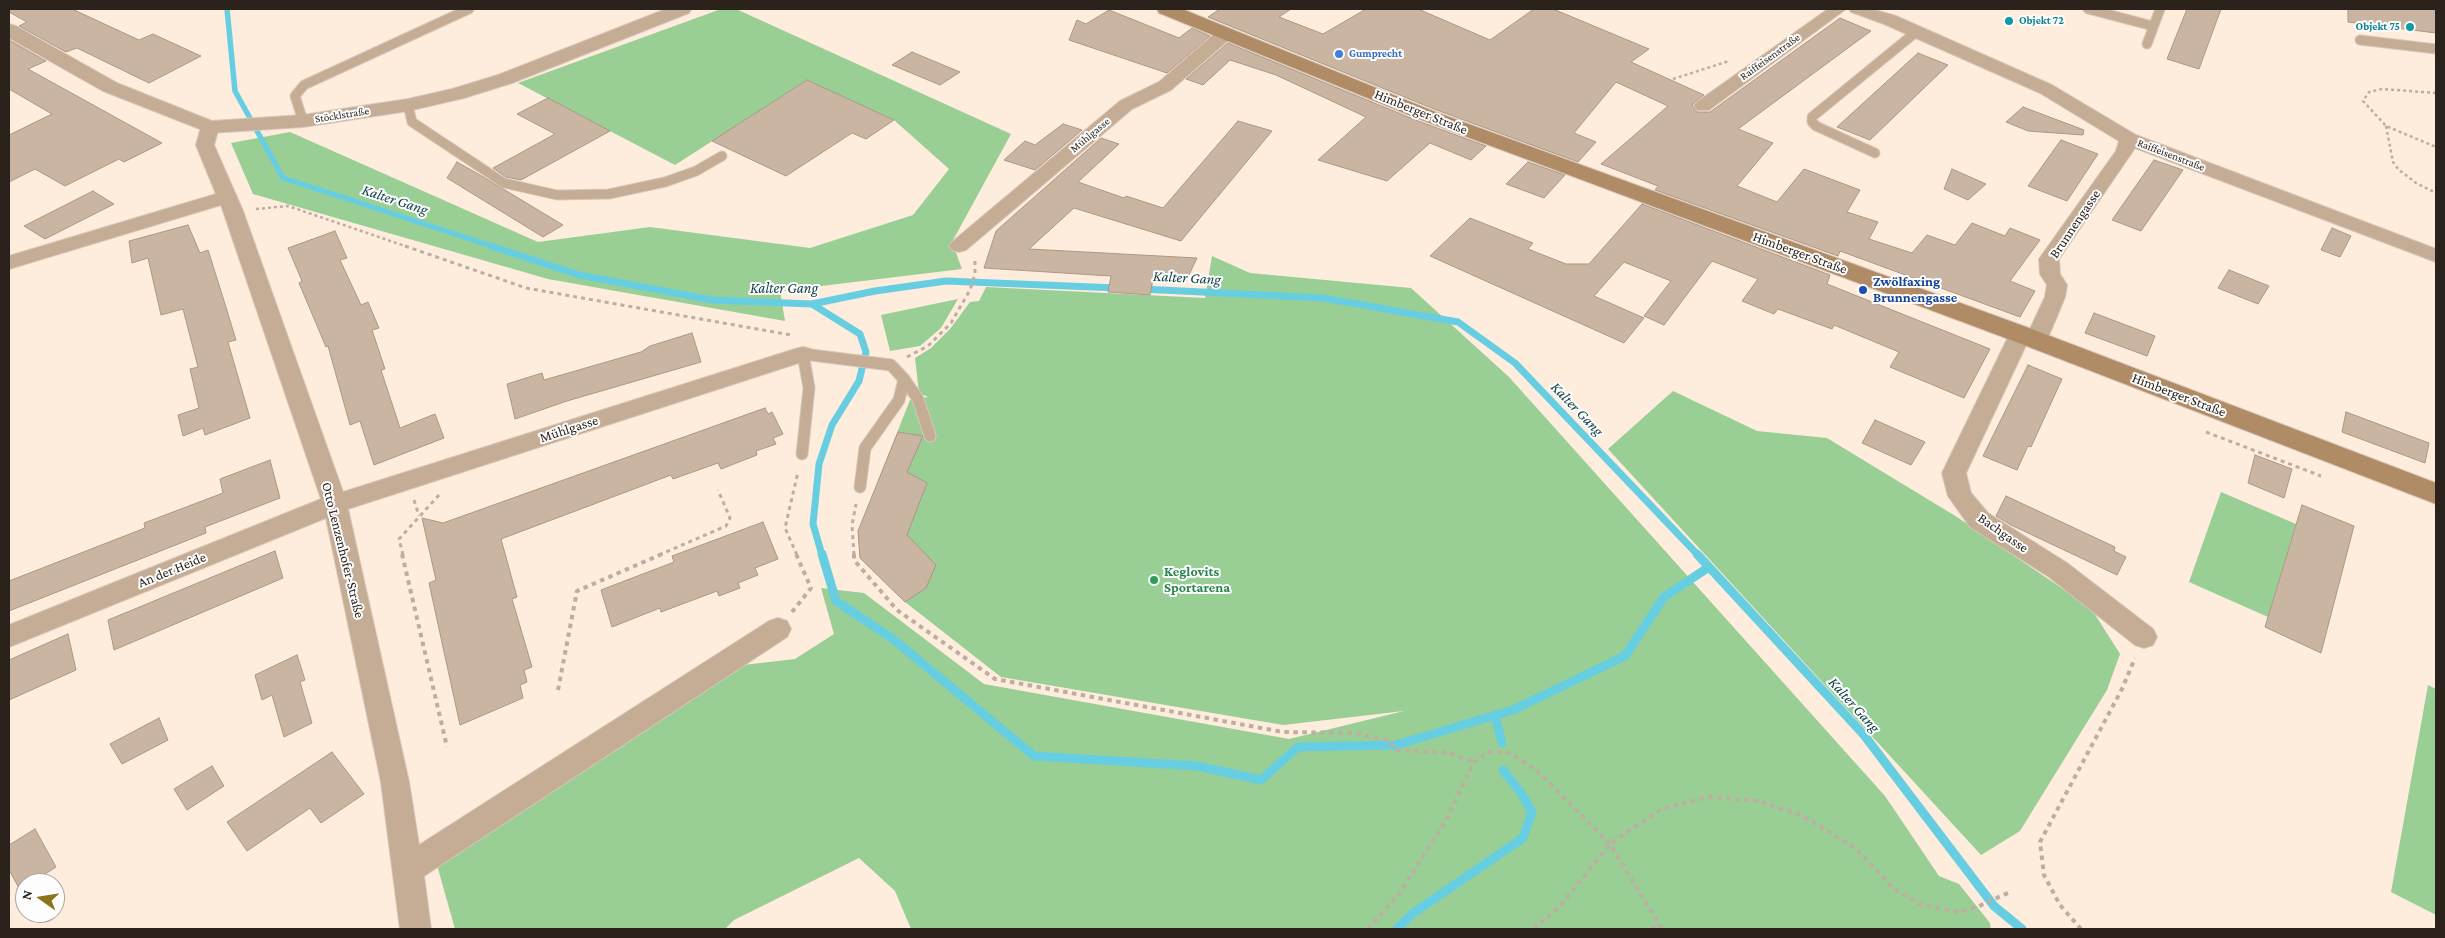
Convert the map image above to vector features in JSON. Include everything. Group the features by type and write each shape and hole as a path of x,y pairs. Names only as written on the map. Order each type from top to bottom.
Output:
{"main road":[{"name":"Himberger Straße","path":"1166,9 1435,119 2028,337 2436,494"}],"street":[{"name":"Stöcklstraße","path":"9,30 110,87 210,127 303,121 408,105 457,94 505,79 682,9"},
{"name":"Raiffeisenstraße","path":"1703,106 1838,9"},
{"name":"Raiffeisenstraße","path":"1857,9 1916,32 2046,89 2129,139 2436,256"},
{"name":"Mühlgasse","path":"959,246 1126,105 1165,86 1226,33"},
{"name":"Otto Lenzenhofer-Straße","path":"210,127 206,145 230,204 335,504 395,782 416,929"},
{"name":"Brunnengasse","path":"2028,337 2055,297 2057,285 2050,274 2049,259 2126,151 2129,139"},
{"path":"9,263 230,204"},
{"name":"Bachgasse","path":"2028,337 1954,473 1960,496 1979,520 2058,570 2144,637"},
{"name":"Mühlgasse","path":"335,504 803,354"},
{"name":"An der Heide","path":"9,636 335,504"},
{"path":"408,869 778,628"}],"lane":[{"path":"303,121 295,96 304,84 470,9"},
{"path":"2088,9 2153,26"},
{"path":"2147,44 2160,9"},
{"path":"1875,153 1816,126 1812,122 1812,117 1916,32"},
{"path":"2360,40 2436,49"},
{"path":"408,105 412,122 504,183 557,195 609,194 664,182 696,170 722,156"},
{"path":"802,454 809,388 803,354 891,365 918,399 930,436"},
{"path":"860,487 865,448 899,400 904,380"}],"path":[{"path":"2436,93 2382,89 2369,92 2363,101 2370,112 2386,126 2436,147"},
{"path":"2386,126 2393,162 2398,169 2416,183 2436,193"},
{"path":"230,204 288,206 526,288 791,335 803,354"},
{"path":"891,365 928,346 951,323 970,290 975,274"},
{"path":"778,628 811,588 785,528 802,454"},
{"path":"860,487 852,525 854,560 897,610 995,679 1284,732 1351,733 1387,740 1397,750 1449,753 1474,762"},
{"path":"558,690 577,591 726,526 730,518 718,490"},
{"path":"447,493 437,496 399,539 447,747"},
{"path":"2081,929 2060,905 2044,875 2040,842 2122,689 2144,637"},
{"path":"1368,929 1399,894 1445,822 1474,762 1489,752 1511,753 1538,772 1610,844 1662,929"},
{"path":"1534,929 1559,907 1610,844 1661,809 1709,797 1759,801 1803,816 1855,848 1892,887 1919,904 1959,912 1977,907 2010,892"},
{"path":"1652,929 1658,923"}],"green space":[{"path":"721,9 736,9 1011,134 952,242 962,269 780,291 785,321 548,279 253,194 231,143 290,132 538,242 650,227 810,248 913,215 949,169 894,120 807,80 675,165 518,83"},
{"path":"1212,256 1250,273 1411,288 1509,377 1885,796 1939,876 1959,884 1990,923 1991,929 911,929 895,891 859,858 734,920 725,929 455,929 435,858 743,665 795,659 834,634 821,588 864,593 984,684 1289,739 1404,711 1283,725 1001,677 905,602 860,558 858,531 910,400 928,397 919,393 915,358 931,348 950,329 970,302 979,301 986,287 1205,298"},
{"path":"958,299 941,328 920,346 890,351 881,315"},
{"path":"1673,391 1757,431 1827,438 1957,517 2091,608 2120,654 2107,690 2020,831 1981,855 1608,449"},
{"path":"2221,492 2296,524 2268,617 2189,582"},
{"path":"2428,685 2436,689 2436,915 2391,892"}],"building":[{"path":"9,9 72,9 139,40 153,34 201,56 149,83 77,48 66,52 19,26 27,22 9,12"},
{"path":"1220,9 1291,9 1279,17 1323,34 1366,9 1418,9 1490,40 1534,9 1553,9 1649,49 1631,62 1704,95 1692,105 1697,112 1710,112 1840,18 1871,31 1738,129 1773,143 1737,186 1777,202 1804,169 1860,190 1847,212 1878,222 1869,239 1912,253 1927,235 1955,245 1972,223 2005,236 2010,228 2040,240 2010,281 2035,291 2020,317 1840,251 1838,256 1655,190 1658,186 1601,164 1668,106 1616,82 1574,133 1596,142 1578,162 1434,109 1208,17"},
{"path":"2187,9 2221,9 2199,69 2167,59"},
{"name":"Objekt 75","path":"2348,9 2436,9 2436,33 2348,22"},
{"path":"1109,10 1179,38 1192,28 1210,36 1167,73 1069,40 1077,20 1086,24"},
{"path":"9,40 46,61 28,69 162,143 124,162 119,159 65,186 35,169 9,182 9,135 52,114 9,89"},
{"path":"1228,43 1418,121 1486,146 1471,160 1430,143 1387,181 1318,160 1366,117 1276,75 1230,60 1203,85 1186,79"},
{"path":"912,52 960,72 940,85 892,65"},
{"path":"1918,53 1948,65 1870,140 1837,127"},
{"path":"807,80 894,120 866,139 852,133 786,176 712,141"},
{"path":"548,98 610,131 521,180 506,177 493,168 555,134 517,114"},
{"path":"2023,107 2084,130 2083,135 2028,131 2006,122"},
{"path":"1238,121 1272,131 1181,241 1074,208 1029,249 1197,258 1186,281 1153,279 1150,295 1108,292 1111,276 984,268 996,231 1101,138 1119,144 1078,182 1124,198 1126,196 1163,208"},
{"path":"1063,124 1082,130 1035,170 1004,160 1025,141 1035,145"},
{"path":"2061,140 2098,154 2067,201 2028,186"},
{"path":"2154,160 2183,170 2141,231 2112,220"},
{"path":"457,162 563,225 543,237 447,178"},
{"path":"1528,162 1565,175 1544,198 1506,184"},
{"path":"1952,169 1986,184 1968,200 1944,189"},
{"path":"93,191 114,204 45,239 24,226"},
{"path":"1642,204 1830,275 1827,284 1990,349 1964,398 1890,367 1899,352 1834,325 1832,329 1778,309 1774,314 1742,301 1758,279 1712,261 1664,325 1644,316 1671,281 1624,262 1594,296 1644,318 1624,343 1430,256 1470,218 1533,243 1528,249 1566,264 1589,264"},
{"path":"188,225 200,253 208,250 236,340 228,342 250,418 205,435 203,428 183,436 178,415 199,408 190,369 198,367 183,309 161,315 148,258 132,263 129,241"},
{"path":"2332,228 2351,236 2340,257 2321,250"},
{"path":"335,231 347,258 340,260 361,305 368,302 379,328 372,330 385,369 381,370 400,428 435,414 444,438 374,465 360,421 350,425 328,346 326,347 299,283 302,281 288,248"},
{"path":"2229,270 2269,286 2258,304 2218,288"},
{"path":"2094,313 2155,336 2147,356 2085,333"},
{"path":"692,333 701,362 567,401 515,419 507,384 542,373 544,380 641,352 650,346"},
{"path":"2028,365 2062,379 2031,447 2028,446 2017,470 1983,456"},
{"path":"765,408 768,414 772,412 783,434 773,438 776,444 756,451 757,455 721,469 718,463 673,479 671,475 501,539 517,597 512,599 532,667 524,670 527,682 520,685 523,698 460,725 429,583 436,580 422,518 443,523"},
{"path":"2346,412 2429,443 2425,463 2342,432"},
{"path":"1875,420 1925,442 1911,465 1862,443"},
{"path":"898,432 923,436 907,472 927,483 907,535 936,565 926,588 905,602 860,558 858,531"},
{"path":"2255,455 2292,469 2284,498 2248,483"},
{"path":"270,460 280,498 205,527 206,533 9,611 9,581 145,528 144,523 223,493 220,479"},
{"path":"2006,496 2115,547 2114,551 2126,557 2117,575 2011,525 1996,516"},
{"path":"2302,505 2354,526 2321,653 2265,627"},
{"path":"763,522 778,559 755,568 758,575 738,583 740,588 719,596 717,591 661,612 660,608 612,627 601,590 674,562 672,556"},
{"path":"275,551 283,578 114,650 108,620"},
{"path":"68,634 76,670 9,700 9,660"},
{"path":"297,655 305,680 300,682 312,723 284,737 272,695 262,700 255,675"},
{"path":"159,718 168,740 122,764 110,744"},
{"path":"332,752 364,794 321,823 310,808 247,851 227,822"},
{"path":"212,766 224,786 187,810 174,789"},
{"path":"35,829 56,867 47,873 15,873 15,881 9,870 9,845"}],"waterway":[{"name":"Kalter Gang","path":"227,9 235,91 283,178 495,247"},
{"name":"Kalter Gang","path":"491,246 579,275 712,300 812,304"},
{"name":"Kalter Gang","path":"812,304 875,291 946,281 1117,288"},
{"name":"Kalter Gang","path":"1141,289 1323,298 1458,322 1515,363 1698,555"},
{"path":"812,304 860,334 866,352 859,381 832,425 819,464 813,524 822,555"},
{"path":"822,554 836,601 893,639 1034,756 1197,766 1261,780 1298,747 1396,745 1495,715"},
{"name":"Kalter Gang","path":"1697,554 1709,567"},
{"path":"1495,715 1513,710 1625,656 1664,597 1709,567"},
{"name":"Kalter Gang","path":"1709,567 1864,735 1994,906 2022,929"},
{"path":"1495,715 1502,743"},
{"path":"1397,929 1412,914 1523,838 1532,812 1521,793 1503,770"}],"place":[{"name":"Objekt 72","path":"2009,21"},
{"name":"Objekt 75","path":"2410,27"},
{"name":"Gumprecht","path":"1339,54"},
{"name":"Zwölfaxing Brunnengasse","path":"1863,290"},
{"name":"Keglovits Sportarena","path":"1154,580"}]}
